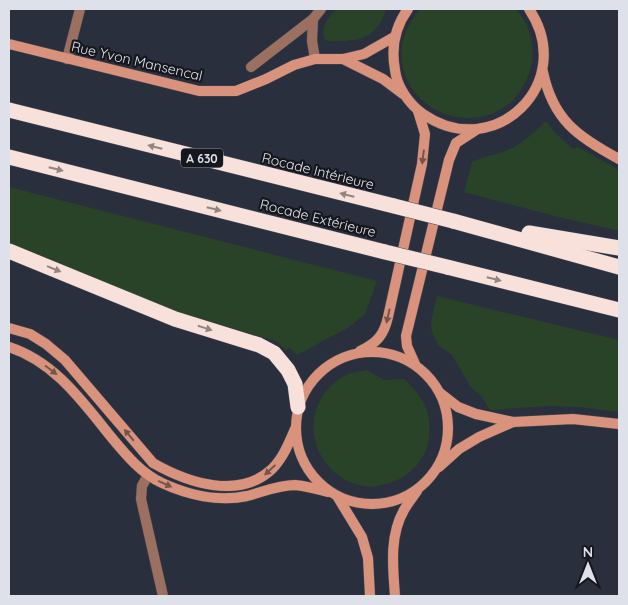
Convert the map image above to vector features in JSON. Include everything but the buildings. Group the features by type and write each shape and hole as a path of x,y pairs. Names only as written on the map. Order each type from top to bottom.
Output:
{"highway":[{"name":"Rocade Intérieure","path":"9,110 453,221 619,267"},
{"name":"Rocade Extérieure","path":"9,157 619,310"},
{"path":"453,221 619,248"},
{"path":"9,251 175,319 259,345 274,353 288,370 295,384 298,407"}],"street":[{"path":"67,59 80,9"},
{"path":"251,67 314,19 321,9"},
{"path":"408,9 402,17 394,37 392,57 396,76 404,94 417,110 435,122 456,129 478,129 496,125 512,116 526,104 536,89 542,72 545,49 536,19 529,9"},
{"path":"314,19 312,41 315,59"},
{"name":"Rue Yvon Mansencal","path":"9,44 199,91 236,91 294,65 315,59 343,59 364,54 394,37"},
{"name":"Rue Yvon Mansencal","path":"343,59 383,79 404,94"},
{"path":"542,72 550,98 564,120 580,136 619,159"},
{"path":"9,328 30,334 46,344 65,360 154,463 167,471 186,479 209,485 243,485 259,480 273,468 285,451 295,429 298,407 306,389 318,373 334,361 368,347 379,339 385,331 422,164 425,134 417,110"},
{"path":"415,364 407,346 406,336 446,170 456,143 478,129"},
{"path":"9,347 24,352 55,372 72,388 132,461 148,475 182,491 226,499 294,485 334,494 353,502 376,504 398,500 418,489"},
{"path":"353,353 374,351 396,355 415,364 430,377 440,393 448,418 447,444 437,469"},
{"path":"440,393 458,407 476,414 513,422 573,419 619,424"},
{"path":"395,596 393,559 396,534 403,512 418,489 459,449 479,437 513,422"},
{"path":"295,429 300,454 312,476 334,494 362,537 368,558 370,596"},
{"path":"148,475 142,486 141,499 163,596"}],"green space":[{"path":"338,9 386,9 379,24 370,34 350,41 325,40 324,27 331,15"},
{"path":"420,9 515,9 524,20 530,33 532,54 528,76 515,98 498,111 478,117 459,117 440,112 423,101 410,86 403,68 402,46 406,31"},
{"path":"546,121 554,132 573,149 578,147 619,170 619,231 464,192 472,162 503,152 521,143"},
{"path":"9,187 377,281 365,314 349,327 297,355 290,348 286,350 276,341 170,310 9,245"},
{"path":"437,296 619,340 619,412 581,407 547,406 490,410 482,397 471,387 452,355 438,345 432,332 431,321"},
{"path":"367,370 384,380 404,379 417,393 426,407 429,423 428,443 417,465 408,474 397,480 373,486 349,482 336,474 326,463 314,436 314,421 317,407 327,390 335,382 348,374"}]}
